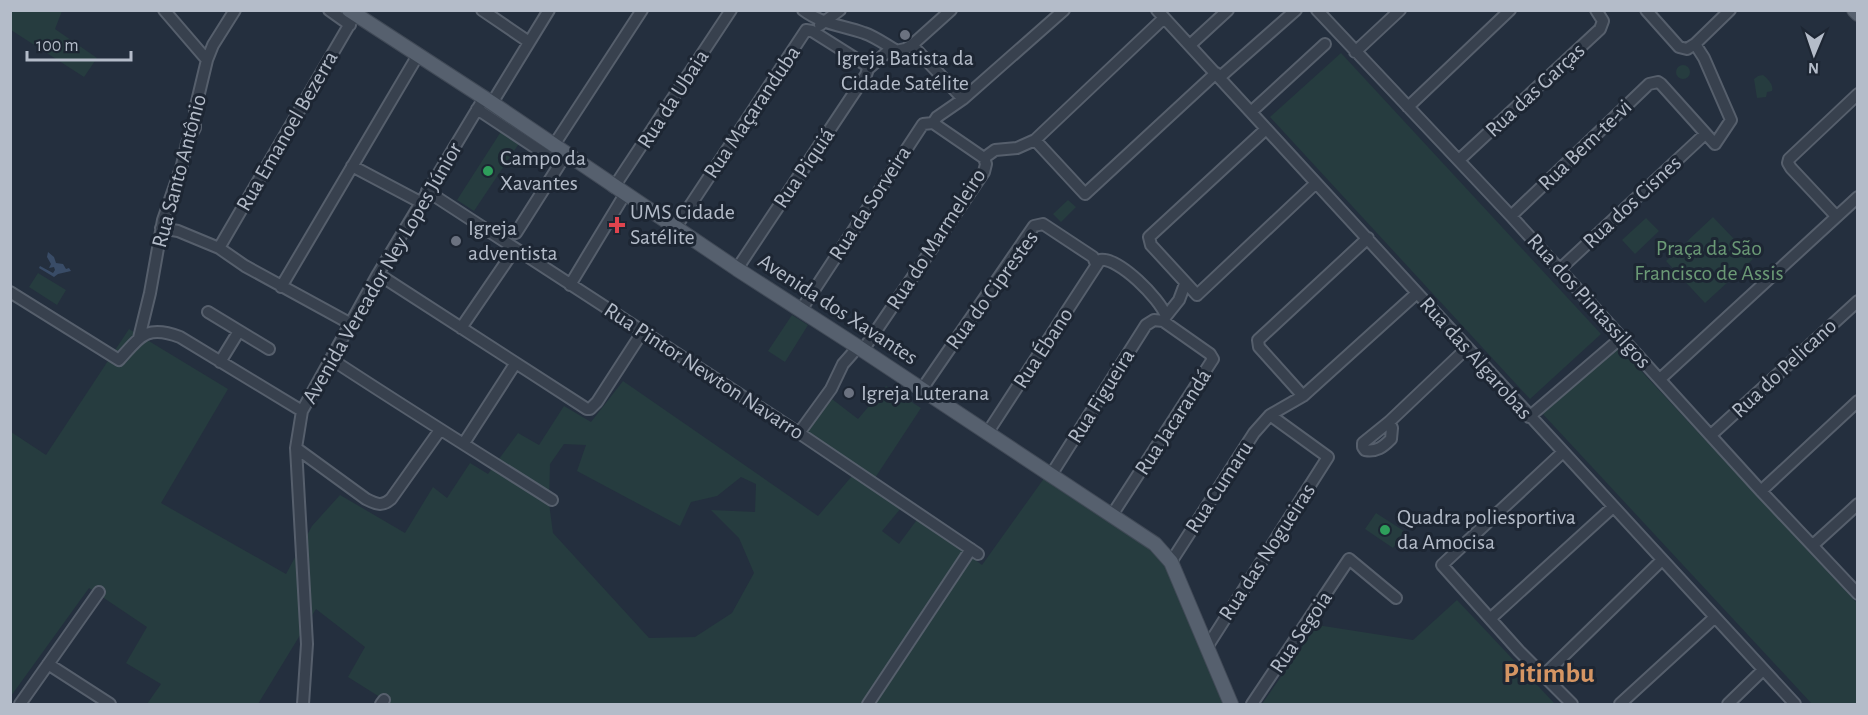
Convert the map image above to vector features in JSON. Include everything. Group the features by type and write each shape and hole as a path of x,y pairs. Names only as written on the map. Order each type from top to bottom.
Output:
{"main road":[{"path":"1854,10 1857,15"},
{"name":"Avenida dos Xavantes","path":"351,17 418,56 524,132 545,144 563,159 676,227 1155,544 1171,562 1231,705"}],"street":[{"path":"164,10 207,60"},
{"name":"Rua Santo Antônio","path":"139,338 150,293 161,228 182,165 187,142 195,128 195,110 207,60 213,45 236,10"},
{"name":"Avenida dos Xavantes","path":"329,10 351,17"},
{"path":"482,10 529,42"},
{"name":"Avenida Vereador Ney Lopes Júnior","path":"303,705 307,644 296,448 302,411 420,202 549,10"},
{"path":"545,144 642,10"},
{"name":"Rua da Ubaia","path":"570,285 619,191 731,10"},
{"path":"802,10 861,32 897,51"},
{"name":"Rua Maçaranduba","path":"676,227 806,30 811,30 817,17 840,10"},
{"path":"811,30 867,67 873,66 882,55 912,45 951,10"},
{"path":"1064,10 963,99 937,117 933,123 984,158 995,150 1017,148 1035,140 1161,14"},
{"path":"1190,45 1228,10"},
{"path":"1035,140 1085,194 1218,75 1296,10"},
{"name":"Rua dos Pintassilgos","path":"1317,10 1511,216 1857,594"},
{"path":"1356,52 1400,10"},
{"path":"1408,107 1510,10"},
{"path":"1646,10 1679,47 1688,49 1695,45 1730,10"},
{"name":"Rua das Garças","path":"1459,160 1600,29 1603,21 1598,13"},
{"name":"Rua das Algarobas","path":"1161,14 1795,705"},
{"name":"Rua Emanoel Bezerra","path":"219,248 351,17"},
{"path":"1251,112 1325,44"},
{"path":"912,45 963,99"},
{"path":"1695,45 1704,58 1731,120 1715,144 1705,134"},
{"path":"281,287 418,56"},
{"name":"Rua Piquiá","path":"737,269 866,75 867,67"},
{"name":"Rua Bem-te-vi","path":"1511,216 1649,84 1658,82 1661,84 1705,134"},
{"path":"1836,216 1788,163 1793,154 1857,94"},
{"name":"Rua da Sorveira","path":"801,310 919,127 926,123 933,123"},
{"path":"1266,129 1152,234 1149,241 1151,245 1185,284 1197,295 1315,184"},
{"name":"Rua dos Cisnes","path":"1559,270 1705,134"},
{"name":"Rua do Marmeleiro","path":"799,433 831,389 843,364 861,348 984,172 986,164 984,158"},
{"path":"516,233 563,159"},
{"path":"352,166 420,202"},
{"name":"Rua Pintor Newton Navarro","path":"428,191 799,433 975,552 868,705"},
{"path":"1660,379 1857,197"},
{"name":"Rua do Ciprestes","path":"922,389 1030,230 1043,224 1093,256 1096,264"},
{"path":"161,228 178,231 219,248 245,267 351,324"},
{"path":"1303,396 1259,347 1258,340 1368,238"},
{"path":"461,328 515,249"},
{"path":"1096,264 1104,259 1115,262 1131,275 1161,305 1161,319"},
{"name":"Rua Ébano","path":"988,432 1094,271 1096,264"},
{"path":"378,274 587,409 593,406 643,331"},
{"name":"Rua Figueira","path":"1051,475 1146,325 1161,319 1179,300 1185,284"},
{"path":"10,292 119,360 139,338 156,331 180,337 302,411"},
{"path":"1270,415 1303,396 1417,293"},
{"name":"Rua do Pelicano","path":"1711,435 1857,301"},
{"path":"208,312 269,349"},
{"name":"Rua Jacarandá","path":"1113,515 1213,359 1210,354 1161,319"},
{"path":"220,362 239,331"},
{"path":"1529,417 1621,338"},
{"path":"1364,443 1467,348"},
{"path":"331,359 552,500"},
{"path":"464,443 515,364"},
{"path":"1761,491 1857,401"},
{"name":"Rua das Nogueiras","path":"1207,647 1328,457 1270,415"},
{"name":"Rua Cumaru","path":"1171,562 1254,433 1270,415"},
{"path":"296,448 366,499 382,505 391,499 440,430"},
{"path":"1563,452 1442,565 1519,651 1572,705"},
{"path":"1813,545 1857,504"},
{"path":"1491,618 1613,507"},
{"name":"Rua Segoia","path":"1252,705 1349,560 1396,598"},
{"path":"1544,675 1662,560"},
{"path":"20,705 99,592"},
{"path":"1620,705 1714,618"},
{"path":"48,664 110,705"},
{"path":"1728,705 1763,670"}],"green space":[{"path":"10,11 62,11 55,29 97,58 84,77 11,30"},
{"path":"1341,53 1601,334 1530,399 1270,117"},
{"path":"1683,65 1688,67 1690,72 1688,77 1683,79 1678,77 1676,72 1678,67"},
{"path":"1763,75 1769,80 1772,91 1767,92 1766,97 1757,98 1754,79"},
{"name":"Campo da Xavantes","path":"502,130 520,142 474,211 457,200"},
{"path":"1068,200 1076,207 1061,222 1053,214"},
{"name":"Praça da São Francisco de Assis","path":"1713,217 1753,259 1705,303 1666,261"},
{"path":"1646,218 1659,231 1635,254 1622,240"},
{"path":"38,273 66,290 57,305 29,287"},
{"path":"792,315 808,325 785,362 768,351"},
{"path":"129,329 228,389 161,503 286,574 312,526 340,495 405,533 433,487 447,498 470,463 488,474 518,433 539,445 564,406 591,422 623,381 818,516 852,476 901,508 882,531 899,544 919,517 982,565 1045,477 1155,551 1166,564 1223,704 391,704 348,677 365,647 316,609 258,704 147,704 161,684 126,663 147,627 89,588 11,696 11,432 46,455","holes":["564,444 586,445 577,471 680,526 691,502 717,496 741,477 756,484 755,512 711,510 739,538 754,573 732,613 695,637 649,638 553,533 549,503 550,464"]},
{"path":"1618,346 1857,603 1857,704 1812,704 1541,412"},
{"path":"886,386 921,408 873,481 805,433 832,399 858,419"},
{"name":"Quadra poliesportiva da Amocisa","path":"1376,513 1404,531 1393,548 1365,529"},
{"path":"1457,600 1555,704 1262,704 1317,625 1413,640"}],"water":[{"path":"48,252 54,257 56,263 63,264 71,271 54,277 39,268 40,266 53,273 55,270 54,267 49,268 51,264 47,257"}],"place":[{"name":"Igreja Batista da Cidade Satélite","path":"905,35"},
{"name":"Campo da Xavantes","path":"488,171"},
{"name":"UMS Cidade Satélite","path":"617,225"},
{"name":"Igreja adventista","path":"456,241"},
{"name":"Igreja Luterana","path":"849,393"},
{"name":"Quadra poliesportiva da Amocisa","path":"1385,530"}],"district":[{"name":"Pitimbu","path":"1549,674"}]}
